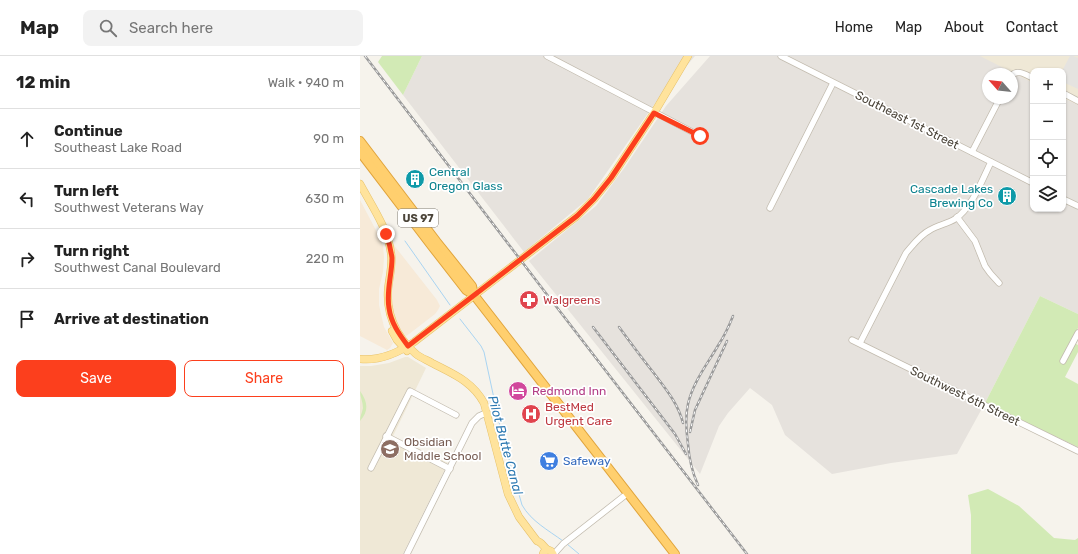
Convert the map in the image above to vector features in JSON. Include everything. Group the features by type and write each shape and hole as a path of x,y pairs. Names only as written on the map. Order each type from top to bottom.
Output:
{"highway":[{"name":"US 97","path":"360,141 472,286 474,295"},
{"name":"US 97","path":"360,152 466,290 474,295 675,554"},
{"path":"374,170 381,174 384,172"}],"main road":[{"path":"360,359 385,357 406,347 577,216 594,199 611,178 654,113 688,56"},
{"path":"360,184 386,234 390,245 392,260 388,290 389,306 394,325 406,347"},
{"path":"360,194 380,232 387,255 383,295 385,313 390,327 397,340 406,347 416,354 462,378 480,396 484,403 508,494 517,513 548,552"}],"street":[{"path":"547,56 700,136"},
{"name":"Southeast 1st Street","path":"781,56 1030,182"},
{"path":"1018,72 1030,77"},
{"path":"770,208 833,83"},
{"path":"1066,95 1078,101"},
{"path":"972,152 997,104"},
{"path":"860,343 906,254 913,244 930,230 957,217 968,206 991,162"},
{"path":"1066,200 1078,206"},
{"path":"957,217 975,241 985,266 1000,283"},
{"path":"1063,361 1078,333"},
{"name":"Southwest 6th Street","path":"852,340 1078,451"},
{"path":"371,468 410,391 456,415"},
{"path":"407,554 472,423 479,416 486,413"},
{"path":"386,436 450,469"},
{"path":"548,552 563,544 628,493"}],"shaded area":[{"path":"422,56 695,56 658,99 588,199 524,252 403,95"},
{"path":"710,56 1078,56 1078,314 1040,296 957,454 891,463 832,474 785,435 772,405 750,388 728,413 719,426 700,474 529,261 596,206 625,167 666,106"},
{"path":"980,56 1078,56 1078,105 1066,99 1066,68 1030,68 1030,81 1018,75 1018,68 1004,68"},
{"path":"1070,56 1078,58 1078,89 1066,83 1066,68 1064,68"},
{"path":"360,200 383,246 383,272 379,289 379,305 384,327 393,343 387,350 360,336"},
{"path":"393,244 437,300 440,306 435,314 406,336 400,331 392,307 391,293 395,257"},
{"name":"Obsidian Middle School","path":"408,357 426,368 393,436 448,463 403,554 360,554 360,366 389,363"},
{"name":"BestMed Urgent Care","path":"534,406 539,413 527,422 522,416"}],"green space":[{"path":"382,56 422,56 403,95 378,62"},
{"path":"1040,296 1078,314 1078,328 1071,341 1078,345 1078,352 1065,377 1078,384 1078,447 985,403"},
{"path":"360,391 365,399 366,410 360,421 363,408"},
{"path":"988,489 1019,506 1054,538 1075,540 1078,538 1078,554 971,554 971,515 968,495"}],"waterway":[{"name":"Pilot Butte Canal","path":"405,241 450,305"},
{"name":"Pilot Butte Canal","path":"460,319 484,352 501,431 522,505 535,521 563,541"},
{"name":"Pilot Butte Canal","path":"567,544 579,554"}],"railway":[{"path":"365,56 747,554"},
{"path":"698,485 692,470 688,449 686,424 688,404 697,380 723,337 733,316"},
{"path":"593,327 675,434 686,454"},
{"path":"619,327 671,396 683,423"},
{"path":"690,432 695,410 727,341"}],"place":[{"name":"Central Oregon Glass","path":"415,179"},
{"name":"Cascade Lakes Brewing Co","path":"1007,196"},
{"name":"Walgreens","path":"529,300"},
{"name":"Redmond Inn","path":"518,391"},
{"name":"BestMed Urgent Care","path":"531,414"},
{"name":"Obsidian Middle School","path":"390,449"},
{"name":"Safeway","path":"549,461"}],"route":[{"path":"386,234 390,245 392,260 388,290 390,314 397,331 408,346 577,216 594,199 611,178 654,113 700,136"}]}
